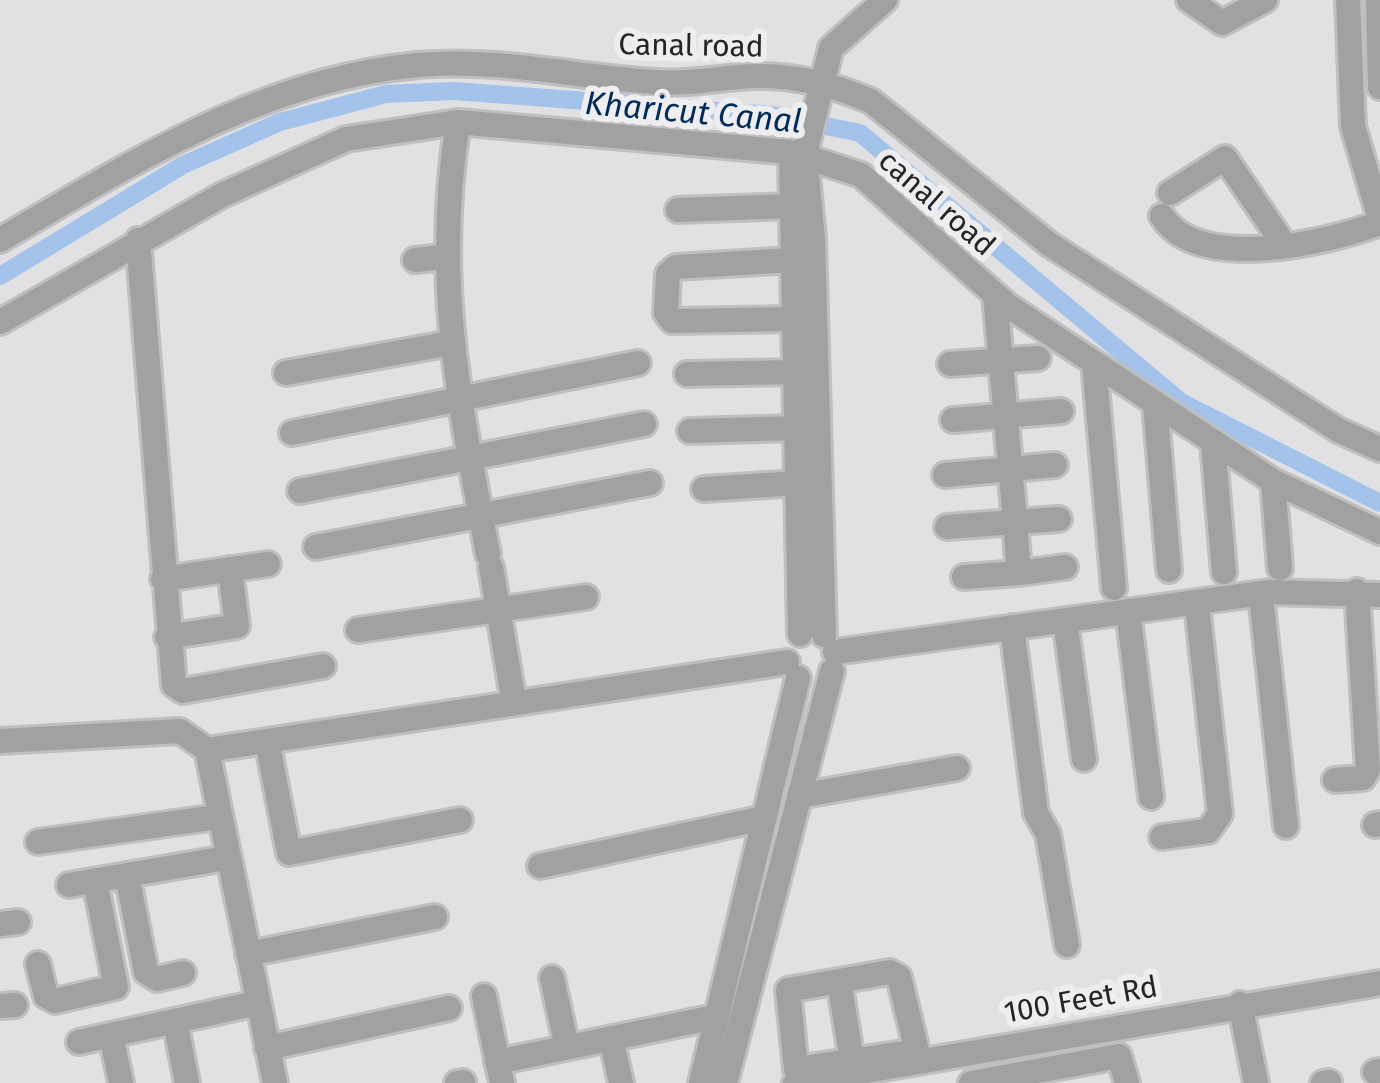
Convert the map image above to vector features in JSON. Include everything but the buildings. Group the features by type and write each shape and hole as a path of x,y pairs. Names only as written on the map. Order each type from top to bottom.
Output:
{"street":[{"path":"725,1083 799,796 823,648 798,482 790,206 821,35 859,0"},
{"path":"812,84 831,48 885,0"},
{"path":"1189,0 1222,23 1265,0"},
{"path":"1286,246 1225,158 1166,204 1188,240 1229,247 1286,246 1339,238 1380,221 1353,126 1348,0"},
{"path":"1378,0 1380,87"},
{"name":"Canal road","path":"0,240 191,130 332,79 419,65 487,65 660,83 761,76 871,100 1049,244 1338,430 1380,448"},
{"path":"458,122 444,257 451,343 514,703"},
{"name":"canal road","path":"0,322 138,240 346,139 458,122 798,153 861,175 995,295 1213,443 1273,481 1380,532"},
{"path":"0,741 180,731 207,750 514,703 792,670 818,681 823,648 813,239 798,153"},
{"path":"678,211 790,206"},
{"path":"138,240 171,679 184,691 323,666"},
{"path":"415,260 444,257"},
{"path":"792,260 676,267 668,274 666,313 672,322 794,319"},
{"path":"995,295 1019,572"},
{"path":"286,373 451,343"},
{"path":"950,364 1038,358"},
{"path":"292,433 638,363"},
{"path":"1094,363 1114,588"},
{"path":"687,374 796,372"},
{"path":"1155,404 1169,570"},
{"path":"953,420 1060,411"},
{"path":"300,491 644,424"},
{"path":"691,431 797,428"},
{"path":"1213,443 1224,572"},
{"path":"945,475 1055,465"},
{"path":"1273,481 1280,568"},
{"path":"704,489 798,482"},
{"path":"316,547 650,483"},
{"path":"947,527 1059,519"},
{"path":"163,579 268,564"},
{"path":"964,577 1066,567"},
{"path":"167,637 237,626 230,569"},
{"path":"701,1083 764,818 792,670 788,646 823,648 1261,596 1369,593 1369,770 1363,778 1335,780"},
{"path":"1261,596 1286,826"},
{"path":"358,631 586,597"},
{"path":"1162,836 1208,831 1220,814 1197,605"},
{"path":"1128,611 1151,797"},
{"path":"1064,620 1084,758"},
{"path":"1012,626 1036,813 1048,834 1067,945"},
{"path":"267,741 289,853 460,820"},
{"path":"207,750 217,817 275,1083"},
{"path":"799,796 957,768"},
{"path":"38,842 217,817"},
{"path":"540,866 764,818"},
{"path":"68,885 226,858"},
{"path":"127,875 146,972 158,979 183,974"},
{"path":"38,964 46,996 55,1000 116,987 95,880"},
{"path":"248,954 435,917"},
{"path":"897,974 918,1048 853,1067 800,1070 794,1064 788,990 839,980 897,974"},
{"path":"551,978 567,1047"},
{"path":"839,980 853,1067"},
{"name":"100 Feet Rd","path":"795,1083 853,1067 1380,983"},
{"path":"484,995 499,1072 567,1047 715,1017"},
{"path":"79,1042 257,1003"},
{"path":"1240,1004 1256,1083"},
{"path":"267,1048 449,1008"},
{"path":"175,1021 188,1083"},
{"path":"1067,1034 1074,1074"},
{"path":"111,1035 121,1083"},
{"path":"611,1038 620,1083"},
{"path":"980,1050 980,1082 1074,1074 1120,1056 1127,1083"}],"waterway":[{"name":"Kharicut Canal","path":"0,276 183,165 280,122 386,94 454,91 772,115 860,133 1181,402 1380,503"}]}
